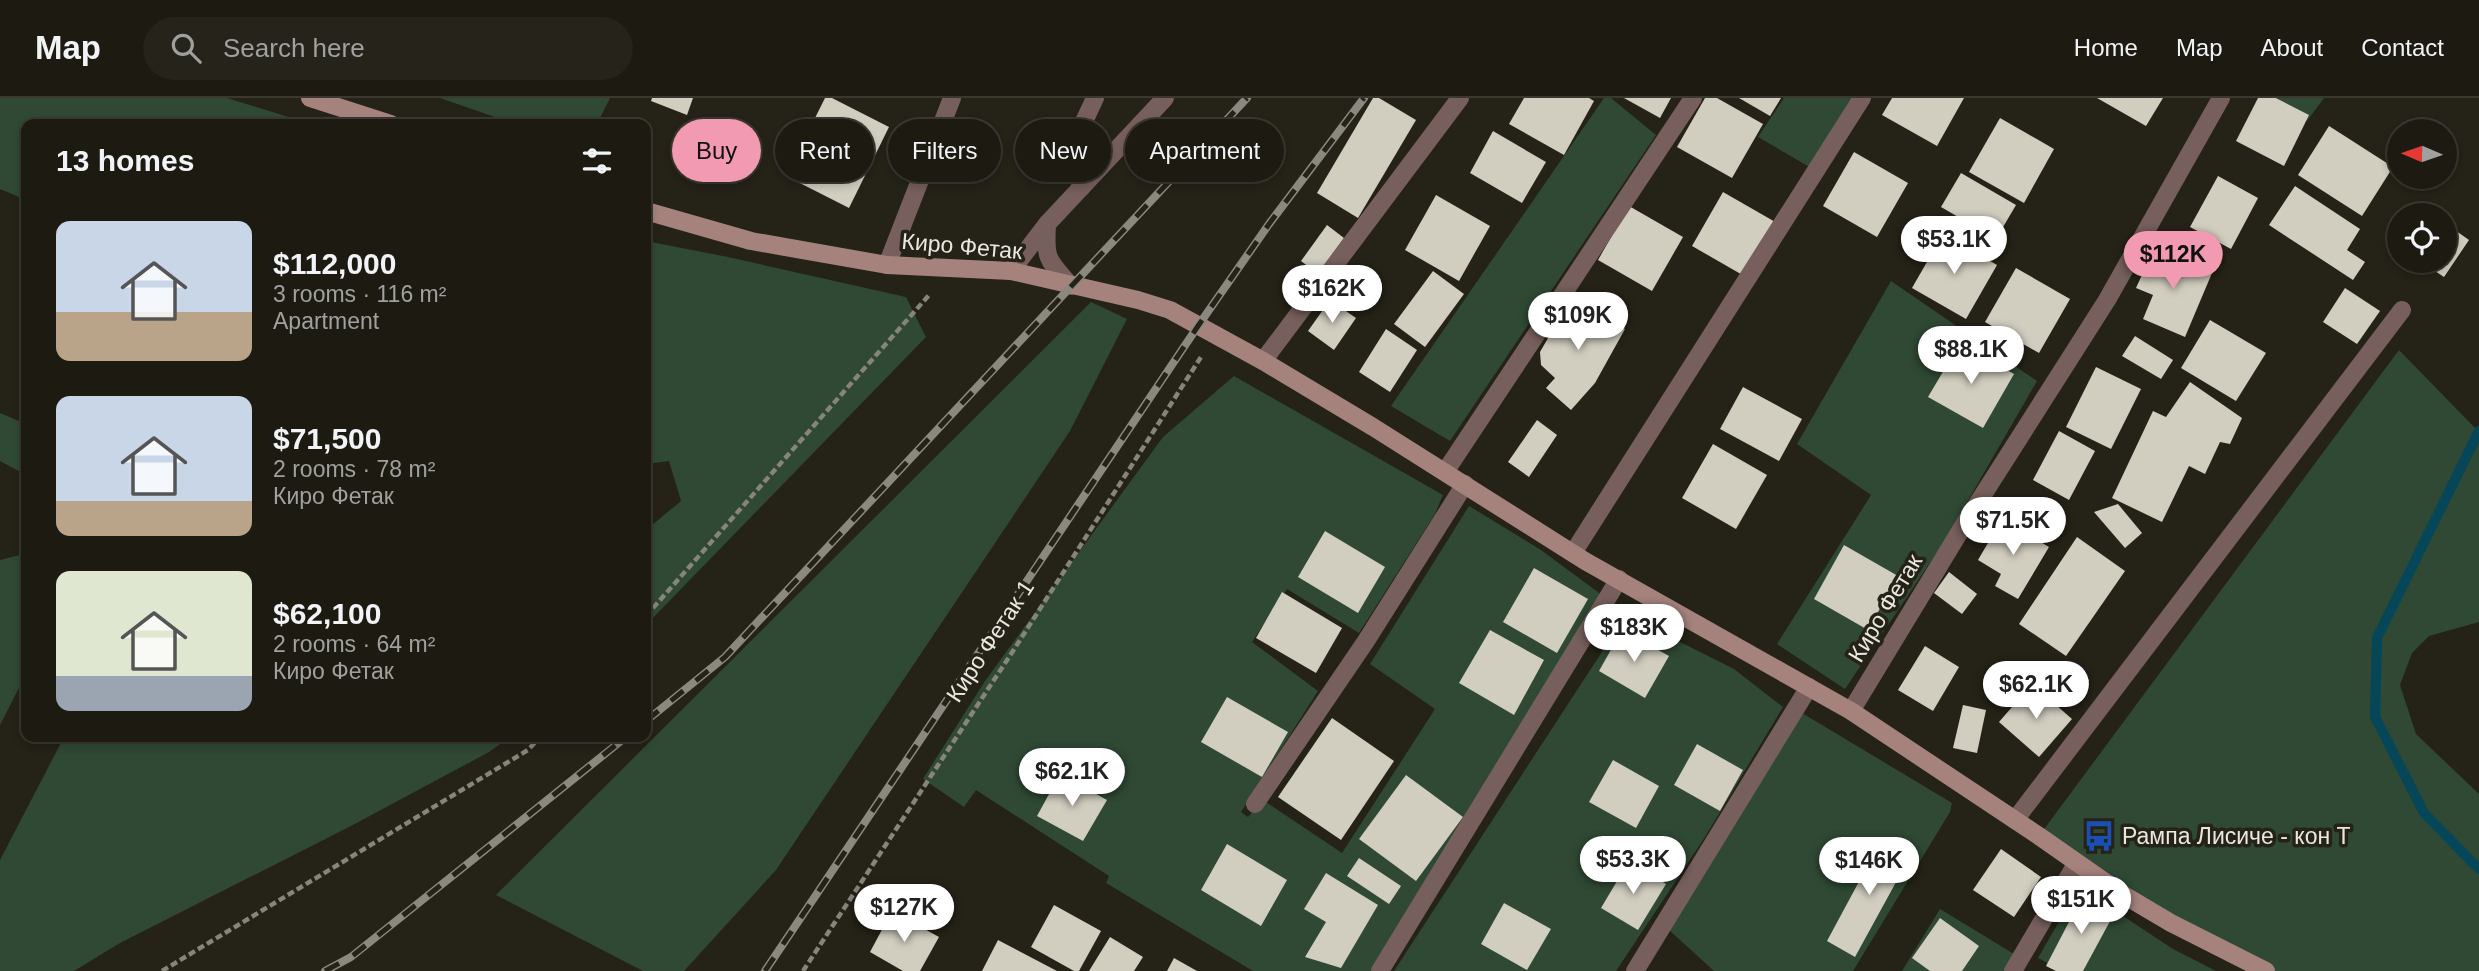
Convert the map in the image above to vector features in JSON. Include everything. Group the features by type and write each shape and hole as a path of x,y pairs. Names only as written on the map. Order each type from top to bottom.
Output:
{"main road":[{"path":"310,98 375,119"},
{"name":"Киро Фетак","path":"651,212 751,241 887,265 1012,271 1170,310 1263,361 1573,553 1850,711 2015,820 2076,864 2171,923 2266,971"}],"street":[{"path":"887,265 952,98"},
{"path":"1081,188 1074,144 1095,98"},
{"path":"1012,271 1047,224 1165,98"},
{"path":"1263,361 1460,98"},
{"path":"1445,472 1693,98"},
{"path":"1573,553 1862,98"},
{"name":"Киро Фетак","path":"1850,711 1965,523 2107,300 2221,98"},
{"path":"1047,224 1046,253 1053,266 1071,286"},
{"path":"2015,820 2402,310"},
{"path":"1255,804 1366,641 1465,485"},
{"path":"1380,971 1619,579"},
{"path":"1635,971 1809,687"},
{"path":"2013,971 2076,864"}],"path":[{"path":"651,610 953,268"},
{"name":"Киро Фетак 1","path":"803,971 1013,651 1214,335"},
{"path":"162,971 528,750 535,742"}],"green space":[{"path":"0,98 227,98 295,119 21,119 21,198 0,189"},
{"path":"440,98 610,98 600,119 501,119"},
{"path":"1604,98 1611,98 1656,135 1450,441 1391,406"},
{"path":"1784,98 1858,98 1813,169 1758,137"},
{"path":"2277,98 2324,98 2307,121"},
{"path":"651,242 906,297 926,337 651,620 651,526 681,501 669,461 651,463"},
{"path":"1891,281 2037,381 1944,542 1845,689 1777,644 1871,495 1797,444"},
{"path":"1091,302 1127,319 1070,431 776,870 684,971 643,971 496,895"},
{"path":"2399,350 2479,432 2479,622 2429,636 2412,653 2400,685 2416,734 2479,794 2479,971 2266,971 2039,836"},
{"path":"1234,376 1443,495 1435,514 1359,633 1287,589 1252,642 1318,691 1241,812 1248,817 1263,800 1342,853 1435,709 1370,664 1469,506 1541,550 1610,601 1371,971 1253,971 1106,883 1109,876 976,790 964,807 923,779 985,681 1163,437"},
{"path":"0,413 21,422 21,472 0,461"},
{"path":"21,556 21,684 0,725 0,560"},
{"path":"1626,615 1734,669 1783,707 1705,837 1616,971 1394,971"},
{"path":"1802,713 1952,803 1950,812 1853,971 1714,971 1668,929"},
{"path":"61,742 503,742 351,826 120,943 74,971 0,971 0,860"},
{"path":"2079,887 2173,949 2216,971 2063,971 2038,958"},
{"path":"1940,909 2019,957 2010,971 1902,971"}],"building":[{"path":"652,98 693,98 687,115 651,101"},
{"path":"825,98 832,98 873,119 814,119"},
{"path":"1373,98 1379,98 1416,120 1358,218 1317,193"},
{"path":"1524,98 1589,98 1594,101 1564,155 1509,124"},
{"path":"1624,98 1671,98 1660,118"},
{"path":"1705,98 1717,98 1763,124 1732,178 1677,147"},
{"path":"1739,98 1781,98 1770,116"},
{"path":"1892,98 1964,98 1937,146 1882,115"},
{"path":"2097,98 2163,98 2146,126"},
{"path":"2258,98 2276,98 2309,115 2284,166 2236,141"},
{"path":"2000,118 2054,149 2024,203 1969,172"},
{"path":"874,119 888,129 874,157"},
{"path":"2329,126 2387,163 2387,176 2362,216 2298,175"},
{"path":"1493,131 1546,162 1522,203 1470,173"},
{"path":"1854,152 1908,183 1877,237 1823,206"},
{"path":"1961,173 2016,205 1996,239 1941,207"},
{"path":"2218,176 2258,198 2231,249 2190,227"},
{"path":"798,182 862,182 849,208"},
{"path":"2295,186 2360,229 2347,250 2365,262 2353,280 2269,225"},
{"path":"1723,192 1777,223 1746,277 1692,246"},
{"path":"1436,195 1490,226 1459,281 1405,250"},
{"path":"1629,206 1683,237 1652,291 1598,260"},
{"path":"1327,225 1344,238 1318,274 1301,261"},
{"path":"2457,232 2469,240 2457,258"},
{"path":"1943,234 1997,265 1966,319 1912,288"},
{"path":"2154,248 2212,273 2185,337 2143,319 2153,295 2136,288"},
{"path":"2016,268 2070,299 2039,353 1985,322"},
{"path":"1433,271 1464,294 1425,347 1394,324"},
{"path":"2345,288 2380,311 2357,344 2323,322"},
{"path":"1571,298 1625,329 1595,383 1571,410 1546,388 1555,378 1541,365 1540,352"},
{"path":"1330,300 1356,318 1334,350 1308,331"},
{"path":"2210,320 2266,353 2236,401 2181,368"},
{"path":"1386,329 1417,350 1390,392 1359,372"},
{"path":"2135,336 2173,360 2161,379 2122,356"},
{"path":"1960,343 2014,374 1983,428 1928,397"},
{"path":"2096,367 2141,389 2111,449 2066,427"},
{"path":"2190,382 2242,418 2230,444 2220,442 2205,474 2189,466 2162,522 2112,498 2153,411 2166,417"},
{"path":"1743,387 1802,419 1779,461 1720,429"},
{"path":"1537,420 1557,435 1529,477 1508,462"},
{"path":"2059,431 2095,451 2069,500 2033,480"},
{"path":"1713,444 1767,475 1736,529 1682,498"},
{"path":"2118,504 2142,533 2125,548 2094,512"},
{"path":"2002,519 2049,547 2018,599 1995,586 2001,574 1978,560"},
{"path":"1325,531 1385,567 1358,613 1298,577"},
{"path":"2077,537 2125,571 2066,656 2019,624"},
{"path":"1844,545 1898,576 1868,630 1814,599"},
{"path":"1534,568 1588,599 1557,653 1503,622"},
{"path":"1949,572 1977,594 1962,614 1934,593"},
{"path":"1282,592 1342,628 1316,673 1256,638"},
{"path":"1490,630 1544,660 1514,715 1459,683"},
{"path":"1622,630 1669,656 1645,698 1599,671"},
{"path":"1925,646 1959,667 1933,711 1898,690"},
{"path":"2059,665 2089,680 2079,702 2048,687"},
{"path":"2032,684 2072,719 2039,757 1999,722"},
{"path":"1227,697 1288,732 1262,777 1201,742"},
{"path":"1963,705 1986,710 1977,753 1953,748"},
{"path":"1332,718 1394,761 1341,840 1278,797"},
{"path":"1697,744 1743,770 1720,811 1674,785"},
{"path":"1613,760 1659,786 1636,828 1589,802"},
{"path":"1060,774 1107,800 1083,841 1037,816"},
{"path":"1406,775 1463,817 1416,881 1359,839"},
{"path":"1883,837 1912,853 1855,957 1827,941"},
{"path":"1227,844 1287,880 1261,926 1201,890"},
{"path":"2001,849 2041,877 2014,917 1973,890"},
{"path":"1359,858 1401,886 1389,904 1347,876"},
{"path":"1629,861 1666,884 1638,930 1601,908"},
{"path":"1326,873 1378,905 1341,968 1305,957 1326,922 1304,909"},
{"path":"2083,895 2115,912 2083,971 2056,971 2046,966"},
{"path":"1504,903 1551,929 1527,970 1481,944"},
{"path":"1054,905 1101,931 1079,971 1074,971 1031,947"},
{"path":"892,911 939,937 920,971 903,971 870,952"},
{"path":"1940,918 1979,946 1962,971 1930,971 1912,958"},
{"path":"1110,937 1143,957 1134,971 1089,971"},
{"path":"998,940 1057,971 982,971"},
{"path":"1174,958 1197,971 1167,971"}],"waterway":[{"path":"2479,431 2377,638 2375,717 2424,813 2479,869"}],"railway":[{"path":"651,717 725,657 1247,98"},
{"path":"765,971 1198,326 1269,224 1364,98"},
{"path":"325,971 351,957 620,742"}],"place":[{"name":"Рампа Лисиче - кон Т","path":"2099,836"}]}
